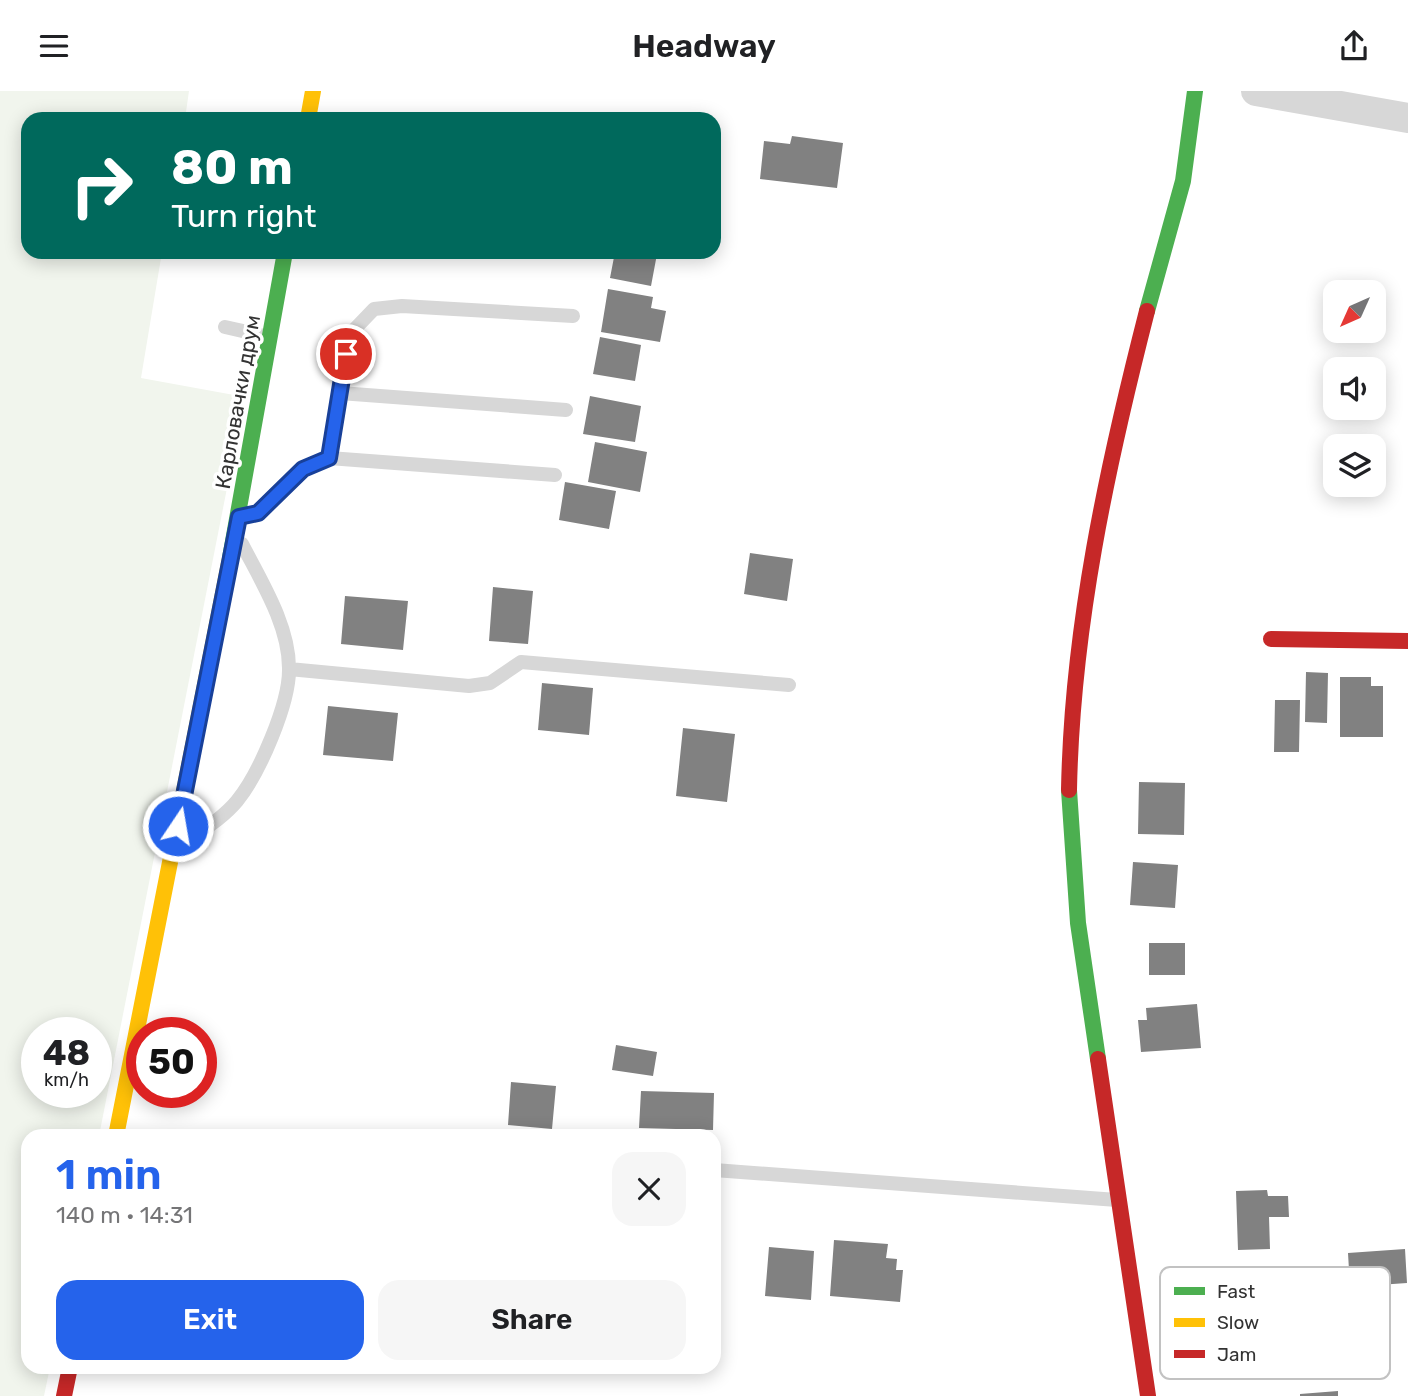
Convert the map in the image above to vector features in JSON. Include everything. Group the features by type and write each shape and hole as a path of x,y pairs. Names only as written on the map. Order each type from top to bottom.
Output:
{"street":[{"path":"309,112 313,91"},
{"path":"1148,1396 1080,940 1069,810 1073,708 1087,587 1112,457 1156,271 1177,212 1188,167 1195,91"},
{"path":"1256,91 1408,118"},
{"name":"Карловачки друм","path":"117,1129 238,525 284,259"},
{"path":"1271,639 1408,641"},
{"path":"64,1396 69,1374"}],"lane":[{"path":"329,458 349,335 374,309 402,306 573,316"},
{"path":"225,327 270,338"},
{"path":"340,393 566,410"},
{"path":"173,851 216,821 236,802 251,780 281,708 289,669 273,607 238,525 258,513 303,469 329,458 555,474"},
{"path":"289,669 469,686 490,683 521,663 789,685"},
{"path":"721,1171 1119,1200"}],"shaded area":[{"path":"0,91 189,91 186,112 21,112 21,259 161,259 141,378 245,397 112,1070 112,1017 21,1017 21,1108 105,1108 100,1129 21,1129 21,1374 49,1374 44,1396 0,1396"}],"building":[{"path":"792,136 843,143 837,188 760,179 764,141 790,144"},
{"path":"614,259 656,259 651,286 610,278"},
{"path":"608,289 653,297 651,308 666,311 660,342 601,332"},
{"path":"600,337 641,345 635,381 593,374"},
{"path":"590,396 641,406 635,442 583,434"},
{"path":"595,442 647,452 640,492 588,482"},
{"path":"565,482 616,491 609,529 559,520"},
{"path":"750,553 793,559 787,601 744,594"},
{"path":"493,587 533,591 528,644 489,641"},
{"path":"345,596 408,601 403,650 341,644"},
{"path":"1306,672 1328,673 1327,723 1305,722"},
{"path":"1340,677 1371,677 1371,686 1383,686 1383,737 1340,737"},
{"path":"542,683 593,688 589,735 538,730"},
{"path":"1275,700 1300,700 1299,752 1274,752"},
{"path":"328,706 398,713 393,761 323,755"},
{"path":"683,728 735,734 727,802 676,796"},
{"path":"1139,782 1185,783 1184,835 1138,834"},
{"path":"1133,862 1178,865 1175,908 1130,905"},
{"path":"1149,943 1185,943 1185,975 1149,975"},
{"path":"1197,1004 1201,1048 1141,1052 1138,1020 1147,1020 1146,1008"},
{"path":"616,1045 657,1052 653,1076 612,1070"},
{"path":"511,1082 556,1086 552,1129 508,1125"},
{"path":"641,1091 714,1093 713,1129 639,1128"},
{"path":"1267,1190 1268,1196 1288,1196 1289,1217 1269,1217 1270,1249 1238,1250 1236,1191"},
{"path":"834,1240 888,1244 886,1258 897,1259 896,1270 903,1270 900,1302 830,1296"},
{"path":"769,1247 814,1251 811,1300 765,1296"},
{"path":"1405,1249 1407,1283 1390,1284 1390,1267 1349,1267 1348,1253"},
{"path":"1338,1391 1338,1396 1300,1396 1300,1394"}],"traffic: fast":[{"path":"1147,311 1183,181 1195,91"},
{"path":"230,558 284,259"},
{"path":"1069,790 1078,923 1098,1059"}],"traffic: slow":[{"path":"309,112 313,91"},
{"path":"117,1129 230,558"}],"traffic: jam":[{"path":"1069,790 1084,608 1118,429 1147,311"},
{"path":"1271,639 1408,641"},
{"path":"1098,1059 1148,1396"},
{"path":"64,1396 69,1374"}],"route":[{"path":"178,826 239,517 258,513 303,469 329,458 346,354"}]}
